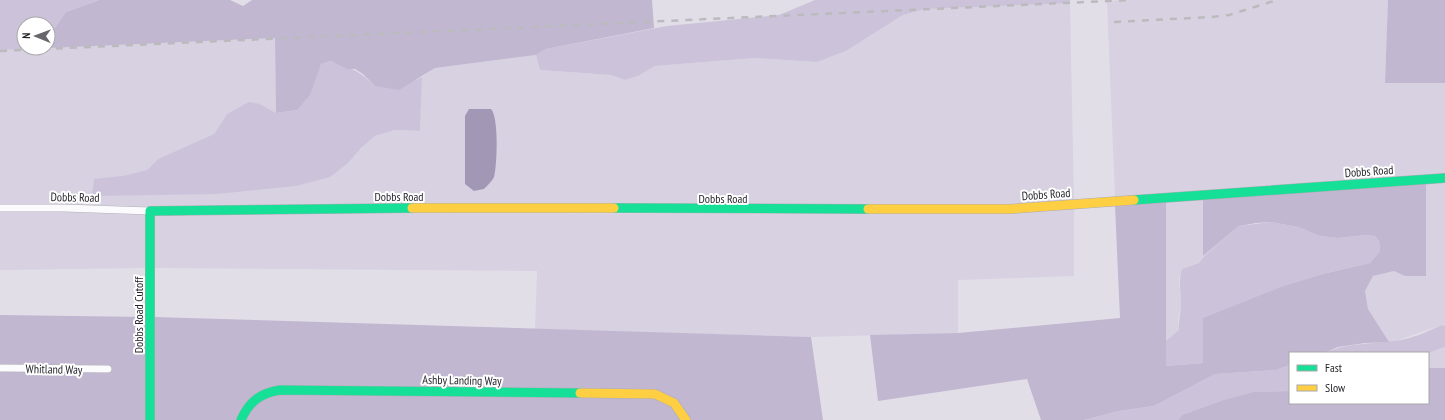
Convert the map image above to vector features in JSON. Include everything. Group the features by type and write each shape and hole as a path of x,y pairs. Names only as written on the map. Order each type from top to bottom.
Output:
{"street":[{"name":"Dobbs Road","path":"0,208 64,208 150,211 318,208 1010,209 1445,178"},
{"name":"Dobbs Road Cutoff","path":"150,211 150,420"},
{"name":"Whitland Way","path":"0,368 108,369"},
{"name":"Ashby Landing Way","path":"240,420 245,409 255,398 266,391 280,390 655,394 670,399 676,404 680,408 686,420"}],"shaded area":[{"path":"0,0 99,0 66,12 56,26 56,16 16,16 16,49 0,50"},
{"path":"99,0 230,0 243,6 252,0 652,0 654,28 546,49 536,55 435,68 399,90 375,86 363,74 355,69 347,69 331,61 321,64 310,95 297,110 276,113 275,38 56,48 56,26 66,12"},
{"path":"815,0 1070,0 1070,3 925,9 903,15 846,51 817,62 754,58 655,66 638,76 625,80 611,75 540,70 536,55 546,49 667,26 779,15"},
{"path":"1388,0 1385,83 1445,83 1445,174 1115,198 1107,1"},
{"path":"1388,0 1445,0 1445,83 1385,83"},
{"path":"1070,3 1074,201 1010,205 325,204 150,207 64,204 0,204 0,50 16,49 16,56 56,56 56,48 275,38 276,113 260,104 227,114 214,134 158,159 147,170 122,176 217,194 348,163 361,148 375,136 395,130 420,131 422,77 435,68 536,55 540,70 611,75 625,80 638,76 655,66 754,58 817,62 846,51 903,15 925,9","holes":["469,109 476,110 493,178 484,189 474,191"]},
{"path":"331,61 360,73 375,86 416,80 422,77 420,131 395,130 375,136 361,148 348,163 330,177 296,186 217,194 92,196 94,179 122,176 147,170 158,159 214,134 227,114 249,102 260,104 276,113 297,110 321,64"},
{"path":"469,109 491,109 494,114 496,131 496,163 494,177 484,189 474,191 465,184 465,116"},
{"path":"1445,182 1445,326 1441,325 1396,341 1389,342 1368,309 1365,291 1373,276 1394,271 1405,276 1426,276 1426,183"},
{"path":"1426,183 1426,276 1405,276 1394,271 1373,276 1365,291 1368,309 1389,342 1365,343 1338,347 1326,352 1289,352 1289,365 1276,370 1215,374 1154,406 1119,411 1084,420 1041,420 1027,379 878,401 870,335 958,333 1120,318 1115,206 1166,202 1166,366 1203,363 1203,318 1286,285 1323,274 1370,263 1380,251 1379,241 1375,236 1366,235 1338,238 1320,236 1298,227 1271,222 1239,226 1203,256 1203,199"},
{"path":"1203,199 1203,256 1199,263 1182,269 1179,279 1181,306 1178,319 1179,331 1166,341 1166,202"},
{"path":"1074,209 1074,276 958,280 958,333 811,337 535,329 537,271 155,268 154,214 963,214"},
{"path":"0,212 64,212 145,215 145,268 0,270"},
{"path":"1271,222 1298,227 1320,236 1338,238 1366,235 1375,236 1379,241 1380,251 1370,263 1323,274 1286,285 1229,308 1203,363 1166,366 1166,341 1179,330 1181,305 1180,283 1182,269 1199,263 1204,256 1239,226"},
{"path":"0,315 146,317 145,420 0,420"},
{"path":"155,317 811,337 823,420 155,420"},
{"path":"1441,325 1445,326 1445,347 1429,353 1327,352 1341,347 1358,344 1406,339"},
{"path":"1445,347 1445,368 1429,368 1429,353"},
{"path":"1289,365 1289,391 1253,392 1223,400 1182,415 1178,420 1084,420 1119,411 1154,406 1215,374 1276,370"},
{"path":"1429,368 1445,368 1445,420 1178,420 1182,415 1223,400 1253,392 1289,391 1289,404 1429,404"}],"railway":[{"path":"0,51 1130,0"},
{"path":"1114,22 1229,15 1277,0"}],"traffic: fast":[{"path":"1134,200 1445,178"},
{"path":"150,420 150,211 412,208"},
{"path":"614,208 868,209"},
{"path":"241,420 248,408 256,399 267,393 280,390 580,393"}],"traffic: slow":[{"path":"868,209 1010,209 1134,200"},
{"path":"412,208 614,208"},
{"path":"580,393 655,394 674,403 686,420"}]}
